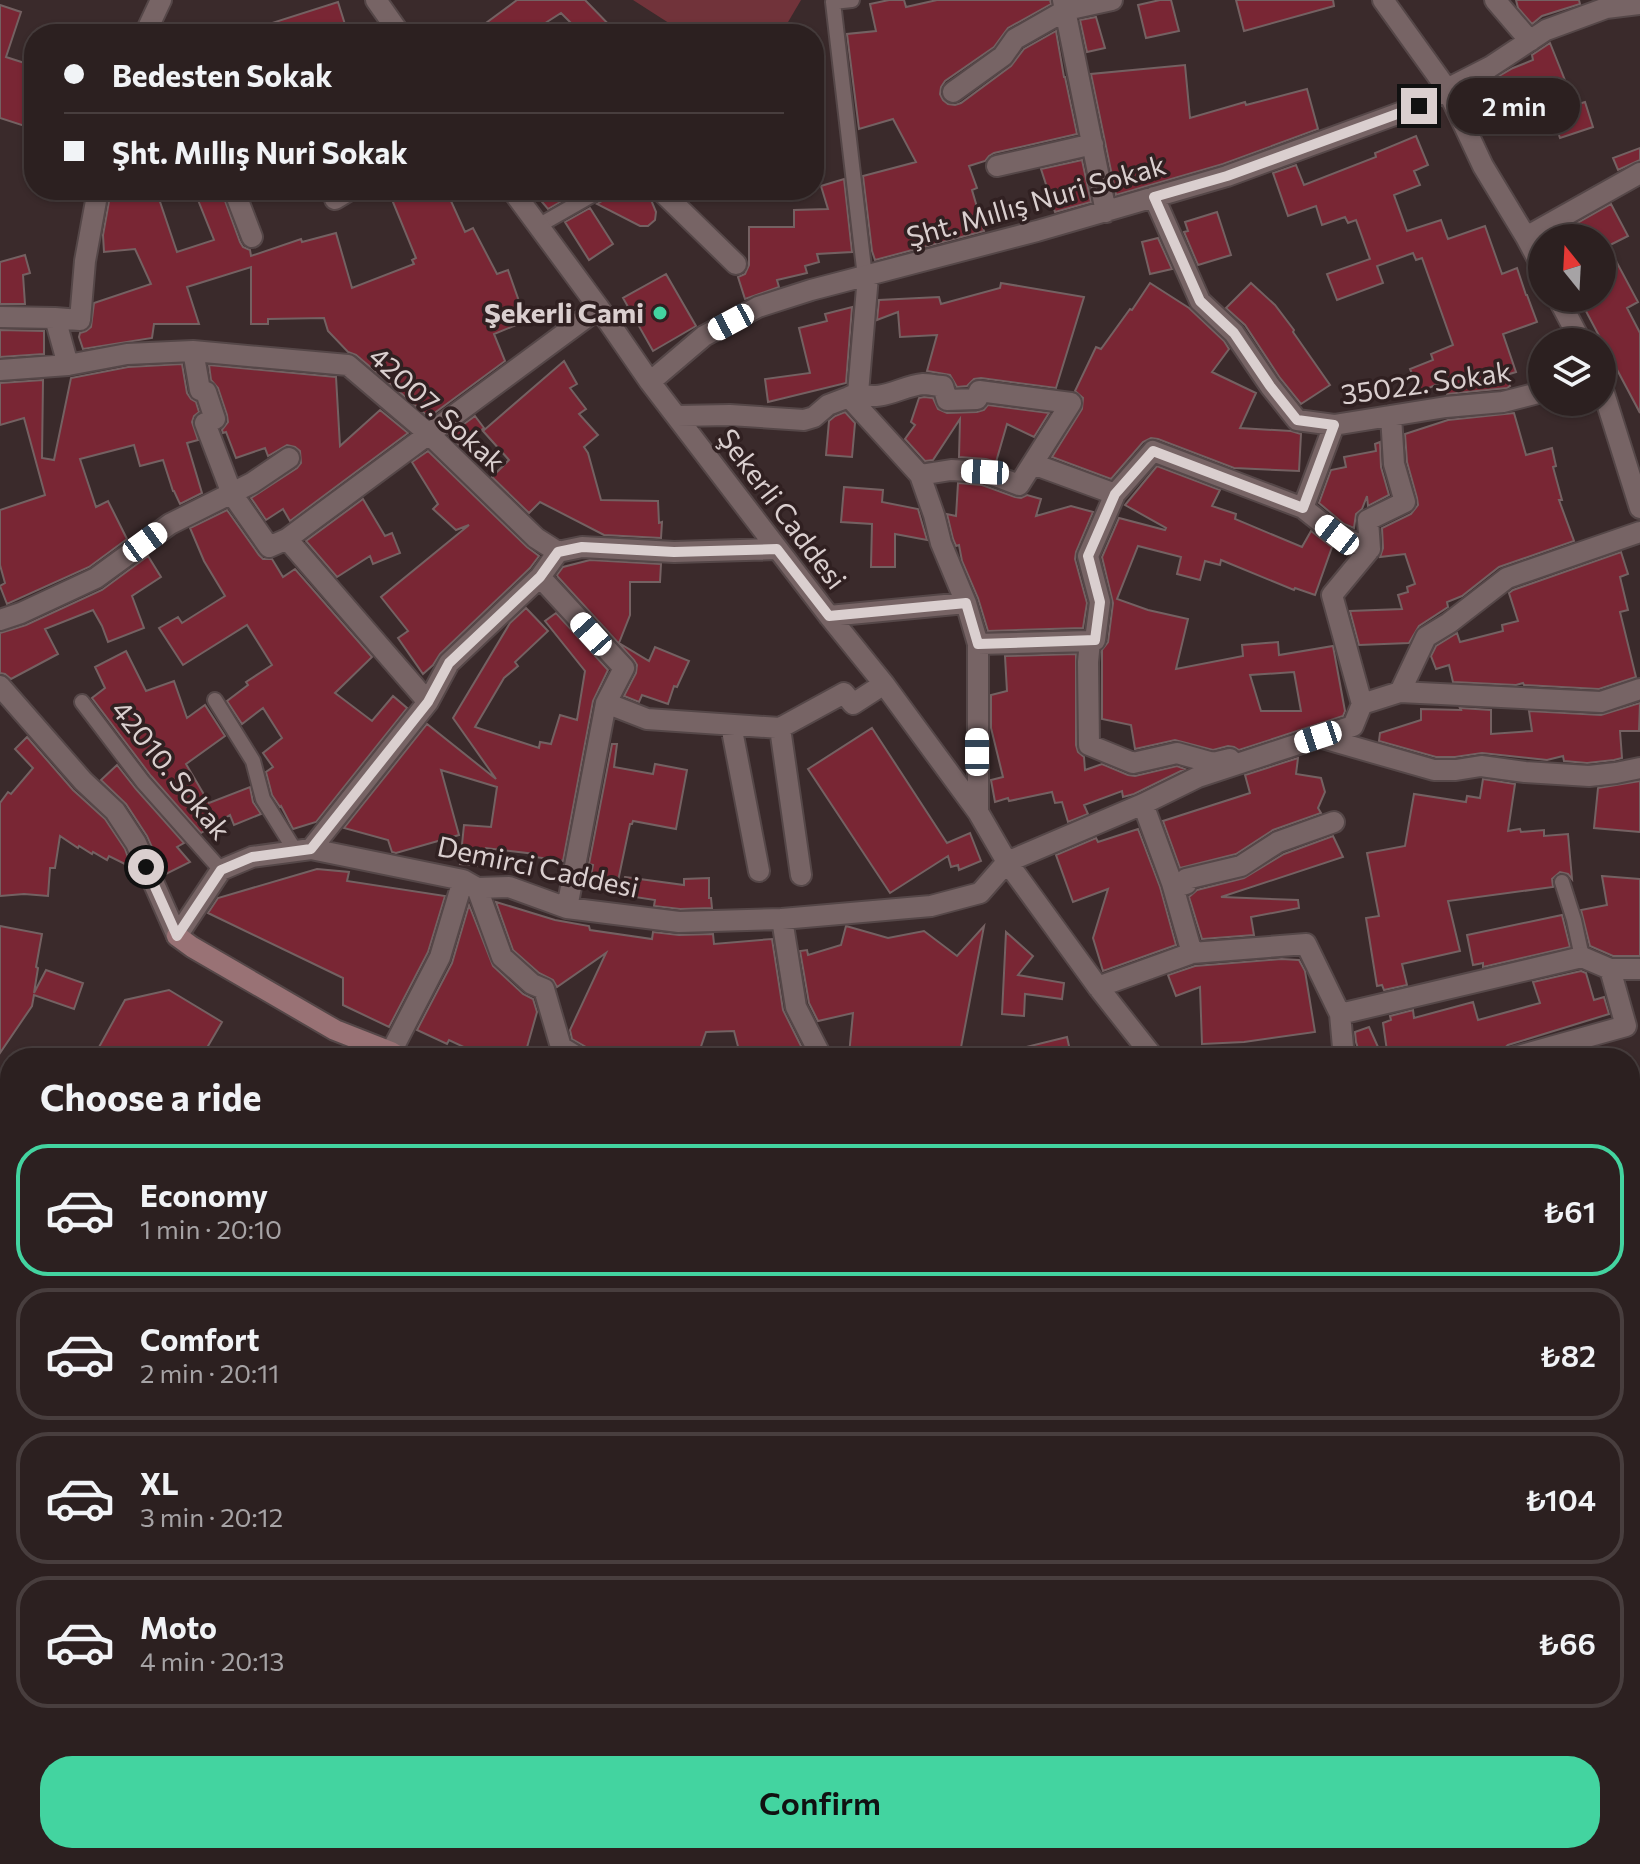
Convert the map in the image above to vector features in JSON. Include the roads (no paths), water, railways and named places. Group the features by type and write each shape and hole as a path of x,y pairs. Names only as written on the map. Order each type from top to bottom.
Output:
{"main road":[{"path":"177,936 335,1030 379,1048"}],"street":[{"path":"150,24 161,0"},
{"path":"376,0 393,24"},
{"path":"953,92 1003,56 1015,39 1064,5 1112,0"},
{"path":"1383,0 1447,89 1483,166 1528,241"},
{"path":"1495,0 1530,41"},
{"name":"Şht. Mıllış Nuri Sokak","path":"650,382 704,336 758,307 1227,176 1419,106 1490,67 1546,30 1606,8 1640,4"},
{"path":"1064,5 1106,212"},
{"path":"997,166 1093,144"},
{"path":"1526,237 1640,173"},
{"name":"35022. Sokak","path":"1154,197 1200,301 1234,333 1297,420 1334,425 1446,407 1503,402 1528,396"},
{"path":"0,317 80,320 85,261 96,200"},
{"path":"238,200 252,237"},
{"name":"Şekerli Caddesi","path":"519,200 650,382 884,684 978,812 1007,862 1146,1048"},
{"path":"670,200 736,264"},
{"path":"866,276 854,395 920,475 941,543 966,603 978,644 978,812"},
{"path":"278,543 599,308"},
{"path":"55,318 68,365"},
{"path":"193,351 200,390 206,392 215,419 205,423 232,494 428,702"},
{"name":"42007. Sokak","path":"0,370 68,365 127,354 193,351 348,365 429,434 536,538 558,552"},
{"path":"677,416 730,415 804,420 814,417 828,405 854,395 867,397 894,393 923,384 943,386 947,400 977,399 979,391 1071,403 1019,485 985,472 951,470 920,475"},
{"path":"1007,862 1198,777 1353,726 1362,704 1332,595 1370,549 1368,520 1405,502 1394,464 1391,416"},
{"path":"1611,416 1640,508"},
{"path":"1303,508 1334,425"},
{"path":"978,644 1095,640 1100,602 1088,556 1115,494 1153,451 1303,508 1337,535 1370,549"},
{"path":"0,620 96,578 170,524 252,483 289,458"},
{"path":"1033,464 1115,494"},
{"path":"1400,692 1426,637 1507,578 1640,532"},
{"path":"304,850 428,702 449,663 540,577 558,552 582,547 674,552 777,549"},
{"path":"540,577 624,668 606,703 567,908"},
{"path":"829,616 966,603"},
{"path":"1090,641 1089,745 1133,763 1177,753 1213,763 1318,737 1434,770 1481,766 1589,776 1640,768"},
{"path":"606,703 647,719 780,728 844,693 853,704 884,684"},
{"path":"0,686 83,781 115,811 136,843 177,936"},
{"path":"1362,704 1400,692 1601,702 1640,689"},
{"path":"731,725 759,871"},
{"path":"780,728 801,875"},
{"path":"1143,804 1172,883 1192,953"},
{"path":"1172,883 1176,887 1186,884 1186,879 1241,866 1278,842 1334,822"},
{"name":"Demirci Caddesi","path":"221,870 252,857 304,850 470,884 509,887 567,908 679,922 782,919 931,906 980,893 1007,862"},
{"path":"177,936 221,870"},
{"path":"399,1048 470,884"},
{"path":"470,884 502,957 532,984 544,989 563,1048"},
{"path":"782,919 796,1007 817,1048"},
{"path":"1098,987 1192,953 1306,944 1340,1014 1343,1048"},
{"path":"1340,1014 1582,957 1610,969 1640,969"},
{"path":"1547,1048 1626,1026 1610,969"}],"lane":[{"path":"852,0 833,2 866,276"},
{"path":"538,226 584,200"},
{"path":"215,700 253,761 263,799 304,850"},
{"name":"42010. Sokak","path":"82,702 143,782 221,870"},
{"path":"1562,882 1582,957"}],"place":[{"name":"Şekerli Cami","path":"660,313"}]}
